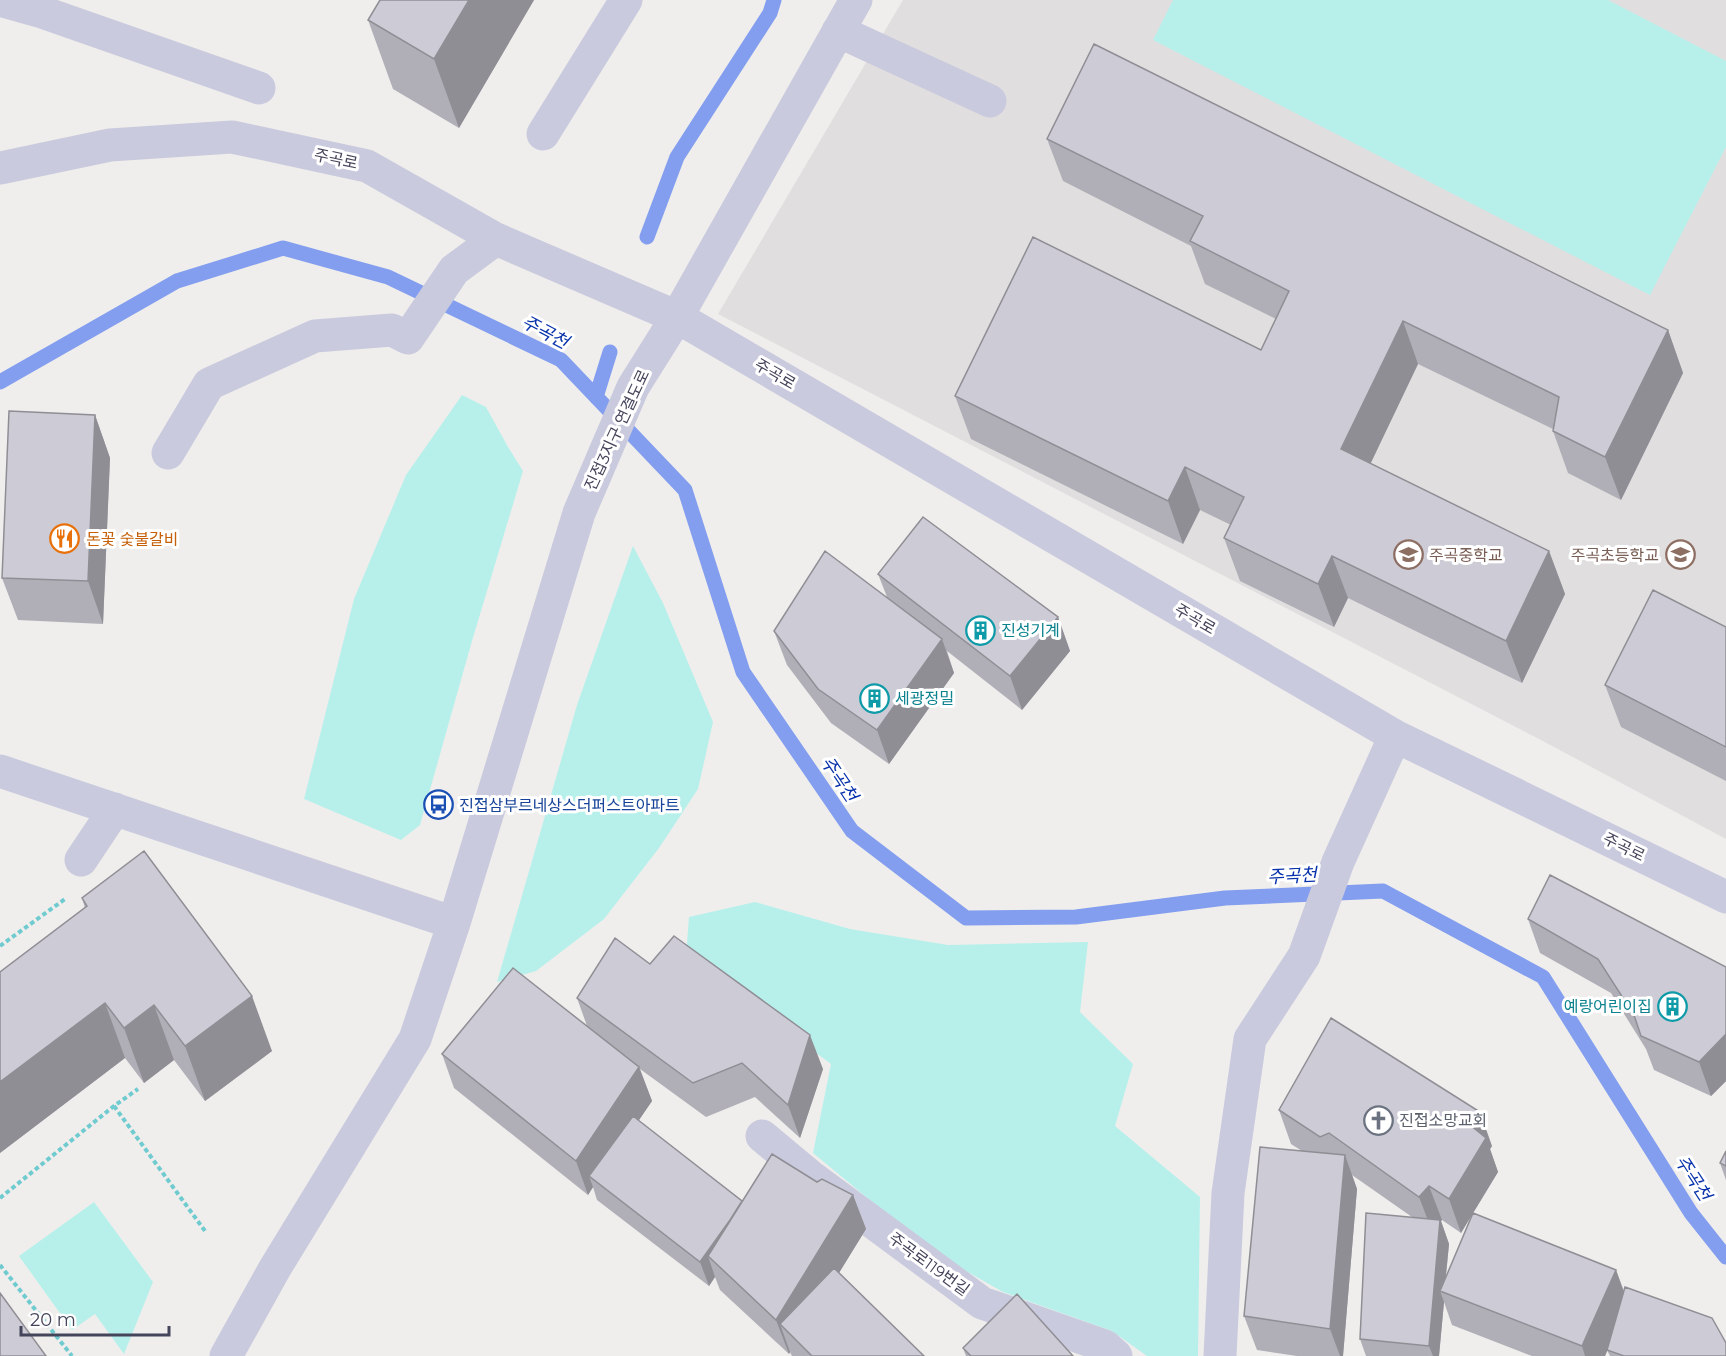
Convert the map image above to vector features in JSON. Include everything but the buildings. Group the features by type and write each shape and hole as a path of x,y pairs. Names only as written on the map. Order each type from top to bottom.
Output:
{"street":[{"path":"0,0 40,5 259,88"},
{"path":"543,134 626,0"},
{"path":"677,317 856,0"},
{"path":"838,31 990,101"},
{"name":"주곡로","path":"0,168 110,145 232,137 368,166 496,239 677,317 1395,736 1726,897"},
{"path":"168,453 209,384 315,336 392,330 408,338 454,270 496,239"},
{"name":"진접3지구 연결도로","path":"226,1356 275,1268 416,1039 454,924 579,513 633,387 677,317"},
{"path":"1220,1356 1228,1192 1250,1039 1305,956 1338,862 1395,736"},
{"path":"0,771 454,924"},
{"path":"81,860 115,809"},
{"name":"주곡로119번길","path":"762,1136 810,1176 982,1304 1106,1346 1116,1356"}],"path":[{"path":"0,946 69,897"},
{"path":"0,1198 138,1089"},
{"path":"114,1106 205,1231"},
{"path":"0,1265 72,1356"}],"shaded area":[{"name":"주곡중학교","path":"903,0 1726,0 1726,839 1541,740 718,314"},
{"path":"1173,0 1608,0 1726,61 1726,147 1650,295 1153,40"},
{"path":"462,395 486,407 523,471 420,825 401,840 304,799 354,599 406,475"},
{"path":"633,546 663,603 713,722 698,789 659,848 604,919 536,971 497,982 577,705"},
{"path":"755,902 850,929 948,945 1088,942 1080,1012 1133,1064 1115,1126 1200,1197 1198,1356 1147,1356 1112,1331 1003,1292 934,1253 813,1153 831,1064 686,956 689,917"},
{"path":"94,1202 153,1282 124,1354 95,1314 72,1330 19,1256"}],"waterway":[{"path":"647,237 677,157 770,13 774,0"},
{"name":"주곡천","path":"0,382 177,281 283,248 388,277 561,360 685,490 743,672 852,831 966,918 1076,917 1225,898 1383,891 1543,977 1691,1213 1726,1257"},
{"path":"596,397 610,352"}],"place":[{"name":"돈꽃 숯불갈비","path":"65,539"},
{"name":"주곡중학교","path":"1408,555"},
{"name":"주곡초등학교","path":"1680,555"},
{"name":"진성기계","path":"980,630"},
{"name":"세광정밀","path":"874,698"},
{"name":"진접삼부르네상스더퍼스트아파트","path":"438,805"},
{"name":"예랑어린이집","path":"1673,1006"},
{"name":"진접소망교회","path":"1378,1120"}]}
